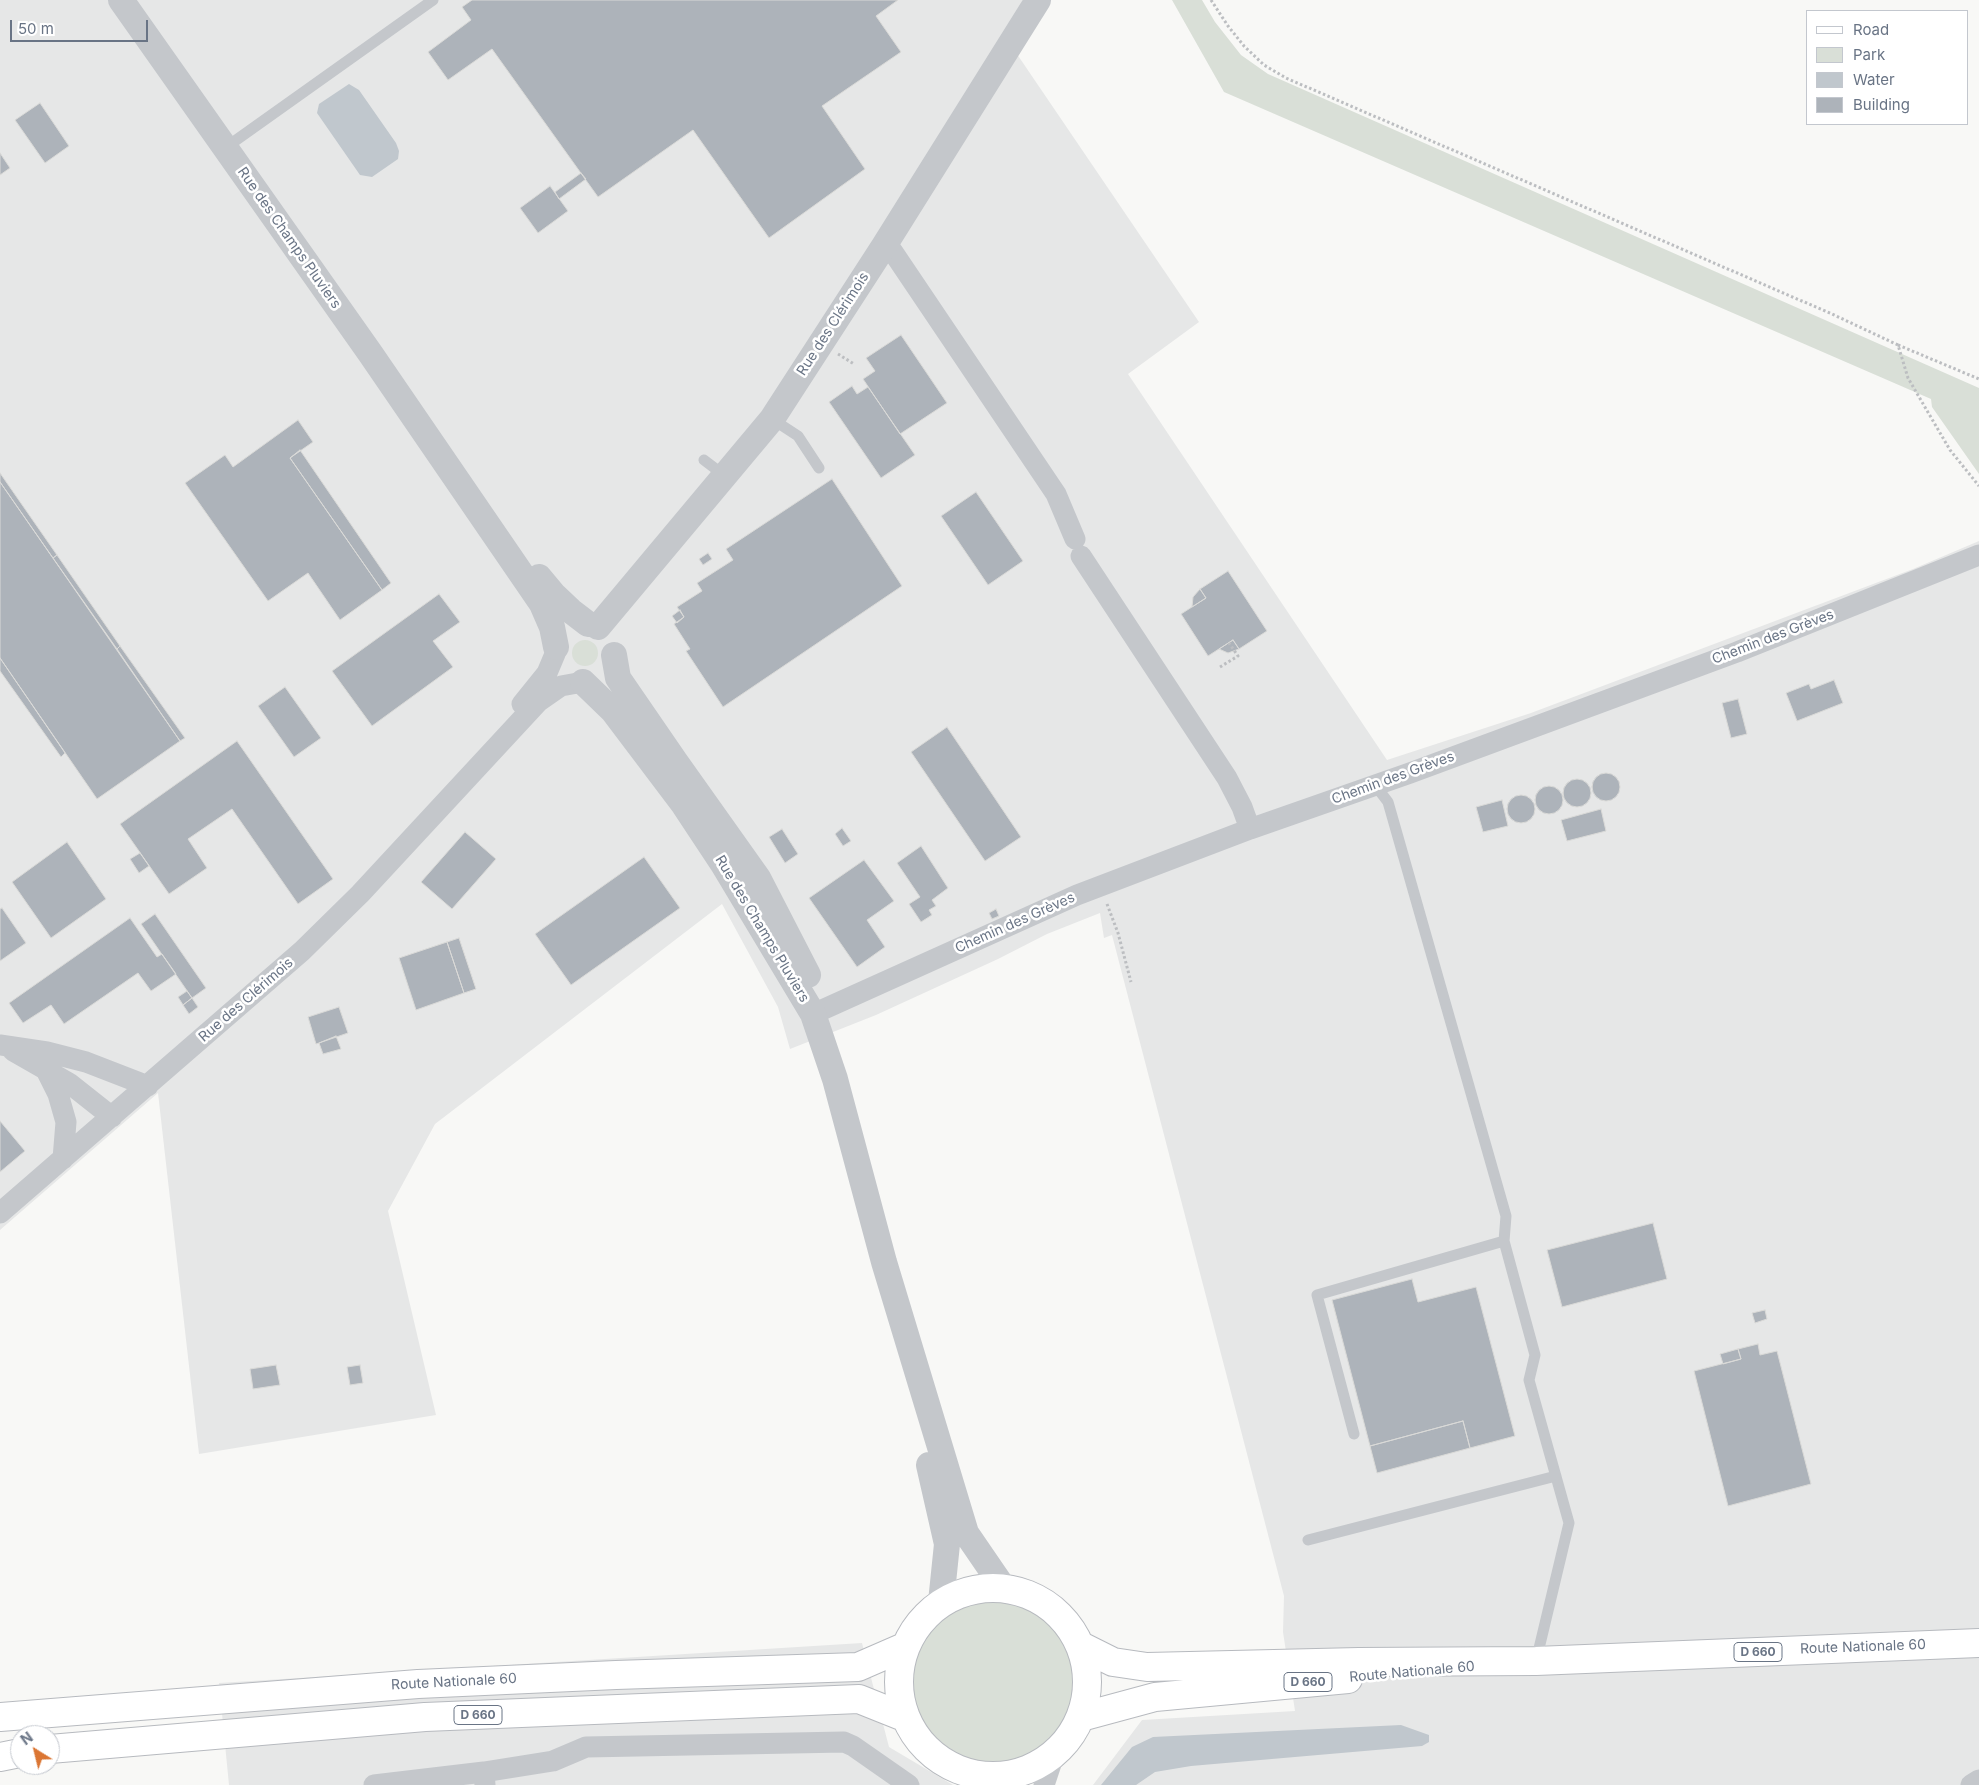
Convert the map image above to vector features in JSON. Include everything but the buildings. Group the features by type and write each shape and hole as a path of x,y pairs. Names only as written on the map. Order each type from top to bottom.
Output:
{"main road":[{"path":"1003,1587 1036,1597 1063,1617 1081,1646 1088,1682 1081,1718 1070,1738 1054,1755 1025,1771 996,1781 956,1770 925,1748 904,1717 898,1682 904,1647 919,1622 941,1602 971,1589 1003,1587"},
{"name":"Route Nationale 60","path":"1081,1646 1113,1662 1147,1667 1350,1662 1536,1661 1979,1643"},
{"name":"Route Nationale 60","path":"0,1716 418,1684 616,1674 858,1667 904,1647"},
{"name":"Route Nationale 60","path":"1081,1718 1155,1697 1536,1661"},
{"name":"D 660","path":"60,1748 425,1717 859,1699 904,1717"}],"street":[{"name":"Rue des Champs Pluviers","path":"121,0 457,478 542,604 552,626 556,651"},
{"name":"Rue des Clérimois","path":"593,625 725,476 772,419 884,246 1038,0"},
{"path":"884,246 894,252 1056,494 1078,548 1226,778 1242,807 1250,829"},
{"name":"Rue des Champs Pluviers","path":"457,478 554,595 571,612 593,625"},
{"name":"Chemin des Grèves","path":"813,1014 1100,887 1250,829 1737,652 1979,556"},
{"path":"593,625 610,639 614,655 608,671 601,677 583,682 574,680 566,675 556,661 556,651 564,632 571,627 593,625"},
{"name":"Rue des Clérimois","path":"420,830 547,673 556,651"},
{"name":"Rue des Champs Pluviers","path":"614,655 618,678 758,878 815,987 813,1014"},
{"name":"Rue des Champs Pluviers","path":"583,682 613,710 684,805 813,1014"},
{"name":"Rue des Clérimois","path":"0,1213 302,951 420,830 538,702 561,686 583,682"},
{"path":"813,1014 835,1079 884,1262 966,1533 1003,1587"},
{"path":"2,1046 47,1052 86,1062 148,1086"},
{"path":"2,1046 69,1083 112,1117"},
{"path":"46,1070 58,1094 66,1122 63,1158"},
{"path":"884,1262 947,1544 941,1602"},
{"path":"374,1785 484,1778 553,1761 586,1747 844,1742 853,1746 909,1785"},
{"path":"1044,1785 1054,1755"},
{"path":"1971,1785 1979,1780"}],"lane":[{"path":"226,148 433,0"},
{"path":"772,419 798,436 819,468"},
{"path":"704,460 725,476"},
{"path":"1375,785 1388,802 1506,1216 1504,1241 1535,1355 1529,1380 1568,1523 1536,1661"},
{"path":"1354,1434 1317,1295 1504,1241"},
{"path":"1308,1540 1556,1476"}],"path":[{"path":"1211,0 1244,46 1264,65 1286,78 1979,379"},
{"path":"1898,345 1908,378 1950,450 1979,486"},
{"path":"1220,667 1238,656 1228,643"},
{"path":"1100,887 1118,933 1132,982"}],"shaded area":[{"path":"0,0 1023,0 1004,35 1199,322 1128,374 1387,760 1531,713 1913,569 1979,541 1979,1785 1093,1785 1142,1720 1295,1711 1283,1632 1284,1596 1112,935 1104,938 1100,913 1047,934 998,959 876,1015 790,1049 778,1007 722,904 435,1124 388,1211 436,1415 199,1454 158,1093 0,1230"},
{"path":"862,1643 889,1747 953,1785 229,1785 219,1683"}],"green space":[{"path":"1172,0 1202,0 1215,22 1241,55 1268,74 1979,388 1979,474 1932,407 1931,399 1224,92"},
{"path":"585,640 594,644 598,653 594,662 585,666 576,662 572,653 576,644"},
{"path":"1001,1599 1017,1602 1032,1608 1057,1629 1066,1642 1072,1657 1075,1681 1074,1697 1066,1720 1045,1745 1032,1754 1017,1760 985,1763 969,1760 954,1754 929,1733 920,1720 914,1705 911,1673 914,1657 920,1642 941,1617 954,1608 969,1602"}],"water":[{"path":"349,84 359,90 396,143 399,151 398,159 372,177 360,175 317,113 319,104"},
{"path":"1401,1725 1429,1735 1429,1742 1422,1746 1191,1766 1155,1772 1136,1785 1101,1785 1132,1747 1153,1737"}]}
